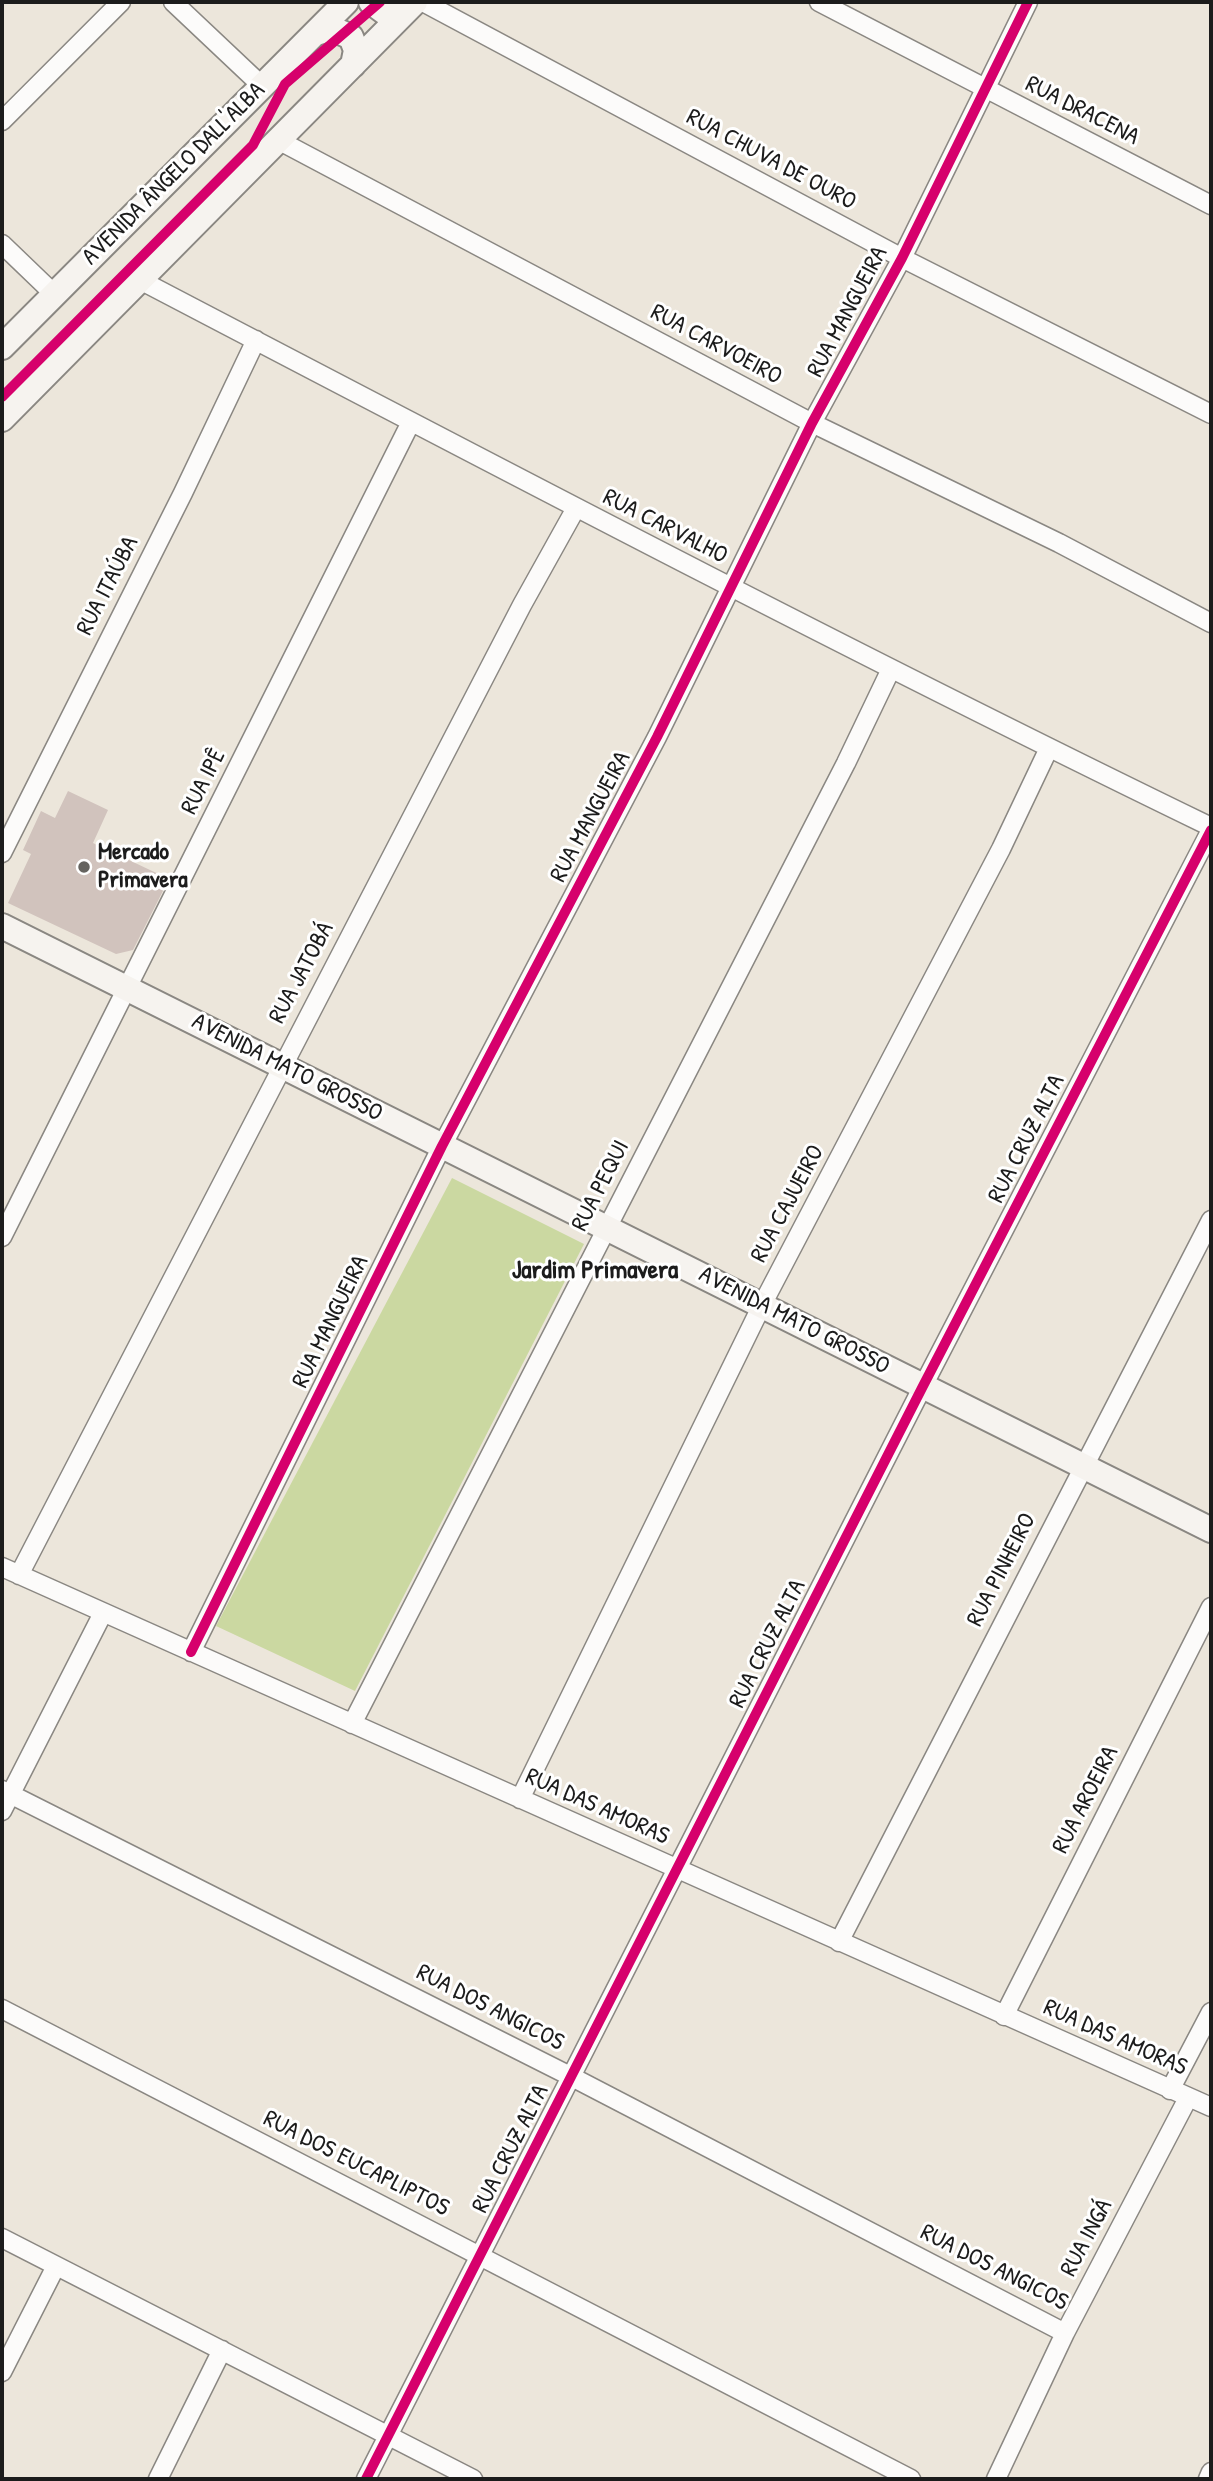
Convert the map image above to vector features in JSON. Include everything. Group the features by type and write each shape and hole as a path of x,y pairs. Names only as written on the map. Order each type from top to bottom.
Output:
{"street":[{"path":"2,121 121,2"},
{"path":"173,2 262,86"},
{"name":"AVENIDA ÂNGELO DALL'ALBA","path":"2,347 346,2"},
{"path":"371,2 386,13 414,5"},
{"name":"RUA DRACENA","path":"819,2 1211,205"},
{"name":"RUA MANGUEIRA","path":"191,1652 442,1146 657,737 812,423 902,258 1028,2"},
{"name":"AVENIDA ÂNGELO DALL'ALBA","path":"4,419 138,279 414,5"},
{"name":"RUA CHUVA DE OURO","path":"414,5 902,258 1211,414"},
{"path":"316,33 331,28 349,36 356,50 354,65"},
{"name":"RUA CARVOEIRO","path":"278,139 812,423 1059,543 1211,623"},
{"path":"2,244 54,294"},
{"name":"RUA CARVALHO","path":"138,279 732,589 1211,828"},
{"name":"RUA ITAÚBA","path":"2,853 177,506 256,340"},
{"name":"RUA IPÊ","path":"2,1237 411,422"},
{"name":"RUA JATOBÁ","path":"19,1575 522,605 576,508"},
{"name":"RUA PEQUI","path":"352,1724 846,763 891,669"},
{"name":"RUA CAJUEIRO","path":"520,1799 762,1305 1002,849 1049,748"},
{"name":"RUA CRUZ ALTA","path":"366,2479 923,1386 1211,828"},
{"name":"AVENIDA MATO GROSSO","path":"2,926 1211,1530"},
{"name":"RUA PINHEIRO","path":"839,1942 1211,1220"},
{"name":"RUA DAS AMORAS","path":"2,1567 1211,2107"},
{"name":"RUA AROEIRA","path":"1004,2016 1211,1606"},
{"path":"2,1811 6,1792 103,1613"},
{"name":"RUA DOS ANGICOS","path":"6,1792 572,2077 1065,2333"},
{"name":"RUA DOS EUCAPLIPTOS","path":"2,2008 911,2479"},
{"path":"1170,2090 1211,2012"},
{"name":"RUA INGÁ","path":"996,2479 1065,2333 1188,2098"},
{"path":"2,2238 473,2479"},
{"path":"2,2372 56,2266"},
{"path":"158,2479 222,2350"},
{"path":"1208,2479 1211,2472"}],"green space":[{"path":"452,1178 584,1244 355,1691 216,1626"}],"building":[{"name":"Mercado Primavera","path":"68,791 108,810 93,843 169,879 133,950 116,954 8,903 31,854 23,850 41,811 55,818"}],"cycle path":[{"path":"2,397 253,145 285,84 380,2"},
{"path":"191,1652 442,1146 657,737 812,423 902,258 1028,2"},
{"path":"366,2479 923,1386 1211,830"}],"place":[{"name":"Mercado Primavera","path":"84,867"}],"district":[{"name":"Jardim Primavera","path":"595,1271"}]}
